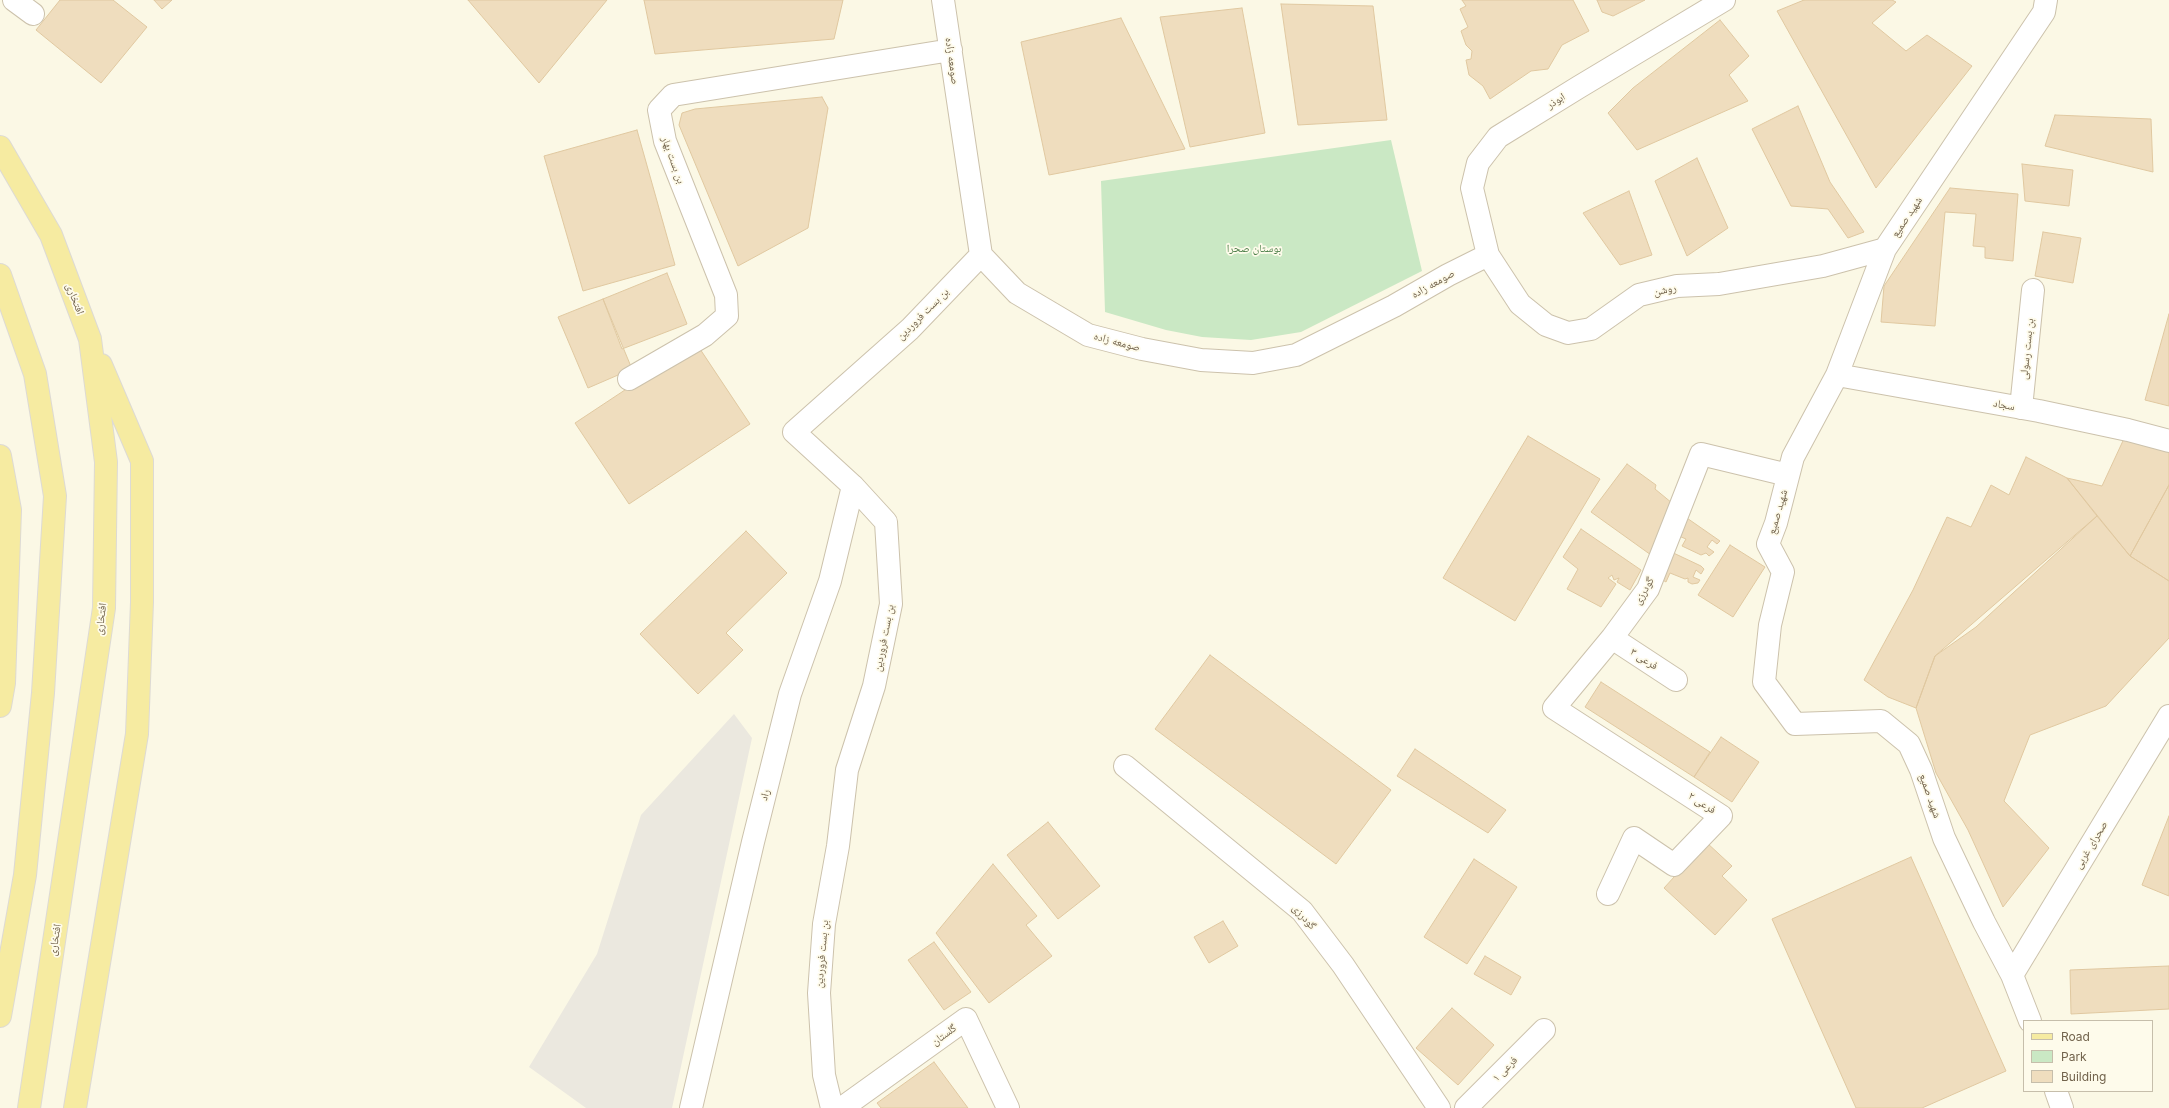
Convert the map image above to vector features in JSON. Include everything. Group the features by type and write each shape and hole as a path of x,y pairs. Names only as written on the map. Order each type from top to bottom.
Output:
{"main road":[{"name":"افتخاری","path":"0,147 51,235 90,339 106,462 104,608 30,1108"},
{"path":"0,275 35,374 55,496 43,693 25,867 0,1016"},
{"path":"75,1108 137,734 142,602 142,461 90,339"},
{"path":"0,456 10,510 4,683 0,706"}],"street":[{"path":"14,0 33,14"},
{"name":"صومعه زاده","path":"943,0 981,255 1017,293 1088,335 1142,349 1201,360 1253,363 1296,355 1374,316 1448,275 1488,256"},
{"name":"ابوذر","path":"1488,256 1472,188 1478,163 1498,138 1578,87 1724,0"},
{"name":"شهید صمیع","path":"2030,1020 2012,974 1994,942 1944,838 1921,770 1909,744 1881,721 1795,724 1764,682 1770,625 1783,572 1768,544 1776,523 1793,457 1837,375 1885,249 2044,12 2046,0"},
{"name":"بن بست بهار","path":"629,379 705,334 727,316 726,295 665,141 658,110 673,95 951,50"},
{"name":"روشن","path":"1488,256 1520,304 1546,325 1568,333 1591,329 1639,295 1677,286 1719,284 1823,266 1885,249"},
{"name":"بن بست فروردین","path":"832,1108 824,1075 819,993 824,924 838,846 847,770 874,686 891,604 886,522 853,486 794,432 910,329 981,255"},
{"name":"بن بست رسولی","path":"2021,408 2033,290"},
{"name":"سجاد","path":"1837,375 2021,408 2128,430 2169,441"},
{"name":"گودرزی","path":"1554,708 1612,638 1648,589 1701,454 1788,475"},
{"name":"راد","path":"691,1108 752,842 790,694 830,581 853,486"},
{"name":"فرعی ۳","path":"1612,638 1676,680"},
{"name":"فرعی ۲","path":"1554,708 1721,816 1674,865 1634,838 1608,894"},
{"name":"صحرای غربی","path":"2012,974 2169,716"},
{"name":"گودرزی","path":"1125,766 1302,911 1343,965 1439,1108"},
{"name":"گلستان","path":"842,1108 966,1019 1008,1108"},
{"name":"فرعی ۱","path":"1466,1108 1544,1030"},
{"path":"2056,1092 2062,1108"}],"shaded area":[{"path":"734,714 752,738 672,1108 586,1108 529,1067 597,954 641,815"}],"green space":[{"name":"بوستان صحرا","path":"1391,140 1422,271 1301,332 1251,340 1202,337 1166,330 1105,312 1101,181"}],"building":[{"path":"60,0 113,0 147,27 101,83 36,30"},
{"path":"154,0 172,0 162,9"},
{"path":"468,0 607,0 539,83"},
{"path":"644,0 843,0 834,39 655,54"},
{"path":"1462,0 1573,0 1589,31 1562,45 1548,69 1531,71 1490,99 1483,86 1469,75 1466,60 1471,59 1472,51 1466,45 1461,31 1468,27 1460,9 1466,6"},
{"path":"1597,0 1645,0 1613,16 1602,12"},
{"path":"1804,0 1892,0 1896,2 1872,23 1906,51 1927,35 1972,66 1876,188 1777,11"},
{"path":"1281,4 1373,6 1387,120 1298,125"},
{"path":"1242,8 1265,133 1190,147 1160,17"},
{"path":"1121,18 1185,149 1049,175 1021,42"},
{"path":"1720,20 1749,56 1729,75 1748,101 1637,150 1608,113 1633,88"},
{"path":"822,97 828,108 808,228 738,266 679,125 682,113 695,109"},
{"path":"1798,106 1830,182 1864,232 1848,238 1828,209 1791,206 1752,129"},
{"path":"2055,115 2151,119 2153,172 2045,146"},
{"path":"637,130 675,265 583,291 544,156"},
{"path":"1697,158 1728,228 1687,256 1655,181"},
{"path":"2022,164 2073,170 2069,206 2025,201"},
{"path":"1950,188 2018,194 2013,261 1985,258 1985,247 1973,246 1976,214 1945,212 1935,326 1881,322 1884,286"},
{"path":"1629,191 1652,255 1620,265 1583,213"},
{"path":"2043,232 2081,238 2073,283 2035,276"},
{"path":"667,273 687,324 622,349 603,299"},
{"path":"603,299 632,369 588,388 558,317"},
{"path":"2169,314 2169,406 2145,400"},
{"path":"696,343 750,424 629,504 575,423"},
{"path":"2128,430 2169,441 2169,485 2130,556 2067,478 2102,486"},
{"path":"1528,436 1600,479 1515,621 1443,578"},
{"path":"2026,457 2067,478 2097,516 1976,627 1935,656 1916,708 1888,697 1864,680 1913,590 1947,517 1971,527 1991,485 2009,495"},
{"path":"1627,464 1656,485 1655,489 1672,503 1651,555 1591,512"},
{"path":"2169,485 2169,581 2130,556"},
{"path":"1684,516 1720,541 1717,544 1712,540 1707,547 1714,552 1709,556 1706,553 1701,555 1682,546 1686,539 1674,534"},
{"path":"2097,516 2130,556 2169,581 2169,638 2106,706 2030,735 2004,801 2049,848 2003,907 1968,830 1936,773 1916,708 1935,656"},
{"path":"1581,529 1641,570 1630,590 1617,582 1619,578 1614,580 1612,575 1608,578 1616,584 1601,607 1567,589 1578,569 1563,557"},
{"path":"746,531 787,573 726,633 743,650 698,694 640,634"},
{"path":"1730,545 1765,567 1733,617 1698,595"},
{"path":"1665,549 1701,566 1704,569 1701,574 1696,570 1693,577 1700,580 1698,583 1692,584 1688,582 1688,578 1685,579 1670,573 1666,582 1654,575"},
{"path":"1210,655 1391,790 1336,864 1155,729"},
{"path":"1601,682 1710,752 1694,777 1585,707"},
{"path":"1721,737 1759,762 1732,802 1694,777"},
{"path":"1415,749 1506,810 1488,833 1397,776"},
{"path":"2169,816 2169,896 2142,885"},
{"path":"1048,822 1100,886 1058,919 1007,855"},
{"path":"1706,842 1732,866 1722,876 1747,900 1715,935 1664,888"},
{"path":"1911,857 2006,1071 1922,1108 1856,1108 1772,919"},
{"path":"1474,859 1517,887 1467,964 1424,937"},
{"path":"993,864 1037,916 1026,925 1052,956 989,1003 936,933"},
{"path":"1223,921 1238,946 1209,963 1194,937"},
{"path":"934,942 971,992 944,1010 908,960"},
{"path":"1485,956 1521,977 1511,995 1474,974"},
{"path":"2169,966 2169,1009 2071,1014 2070,970"},
{"path":"1452,1008 1494,1045 1458,1085 1416,1048"},
{"path":"934,1062 968,1108 881,1108 877,1103"}]}
